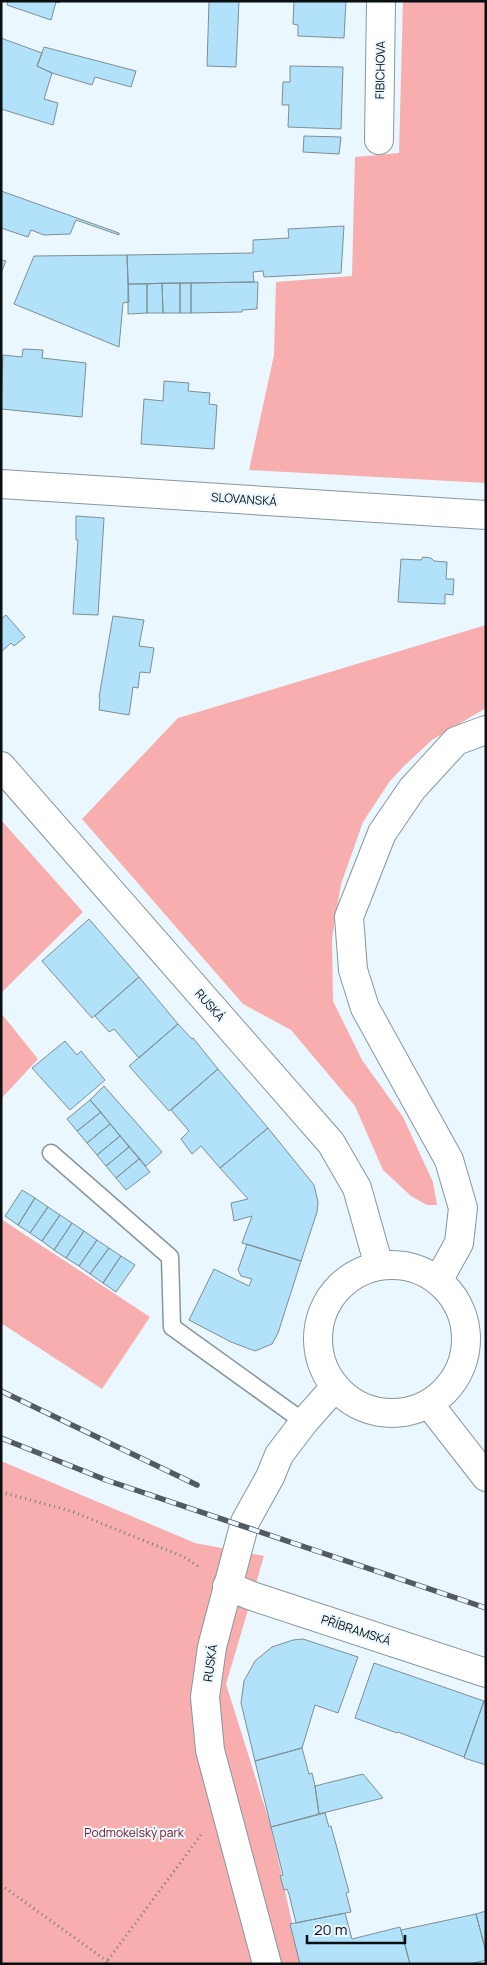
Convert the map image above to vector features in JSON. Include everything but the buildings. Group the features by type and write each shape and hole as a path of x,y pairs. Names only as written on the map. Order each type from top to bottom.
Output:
{"street":[{"name":"FIBICHOVA","path":"379,140 381,1"},
{"name":"SLOVANSKÁ","path":"1,484 486,515"},
{"path":"438,1281 459,1243 463,1208 449,1160 365,1008 352,970 349,917 382,833 412,789 456,741 486,730"},
{"name":"RUSKÁ","path":"1,766 332,1143 357,1188 379,1266"},
{"path":"400,1265 420,1270 438,1281 452,1296 462,1314 466,1334 465,1354 458,1374 446,1391 430,1404 410,1412 389,1414 369,1410 350,1401 335,1387 322,1365 318,1339 322,1314 335,1292 355,1275 379,1266 400,1265"},
{"name":"RUSKÁ","path":"267,1964 210,1750 205,1698 212,1646 245,1522 270,1476 278,1455 335,1387"},
{"path":"430,1404 486,1477"},
{"name":"PŘÍBRAMSKÁ","path":"227,1586 486,1673"}],"lane":[{"path":"51,1153 170,1257 172,1327 304,1422"}],"path":[{"path":"1,1492 71,1511 184,1557 227,1586"},
{"path":"105,1962 202,1835"},
{"path":"1,1885 105,1962 111,1964"}],"green space":[{"path":"403,1 486,1 486,483 249,470 274,355 276,282 352,276 355,157 399,153"},
{"path":"486,625 486,708 432,740 390,781 363,822 341,884 332,938 333,1001 362,1060 403,1117 433,1182 437,1205 427,1205 411,1196 383,1170 355,1106 291,1030 243,1004 82,819 178,718"},
{"path":"1,820 83,912 1,993"},
{"path":"1,1013 38,1059 1,1099"},
{"path":"1,1219 150,1317 102,1389 1,1323"},
{"name":"Podmokelský park","path":"1,1461 195,1543 264,1556 226,1684 271,1827 301,1964 1,1964"}],"railway":[{"path":"1,1391 197,1485"},
{"path":"1,1438 106,1480 486,1608"}]}
